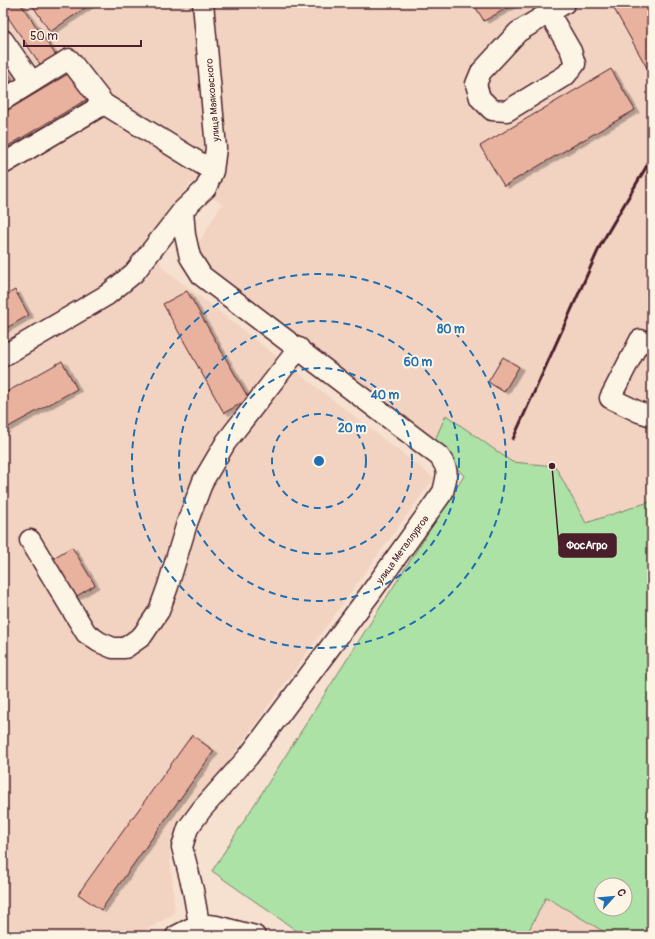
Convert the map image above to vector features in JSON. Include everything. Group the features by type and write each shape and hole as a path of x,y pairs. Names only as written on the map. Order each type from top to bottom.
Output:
{"street":[{"name":"улица Маяковского","path":"3,356 107,295 134,273 183,210 206,188 213,171 216,148 203,3"},
{"path":"557,8 575,64 566,75 507,111 492,110 480,98 476,84 481,72 518,32 557,8"},
{"path":"3,40 32,82"},
{"path":"3,100 69,59 104,104 213,171"},
{"path":"3,164 104,104"},
{"name":"улица Металлургов","path":"183,210 185,235 190,257 202,276 299,348 439,456 446,465 447,476 443,492 370,594 248,757 202,809 188,828 182,847 193,890 196,932"},
{"path":"652,343 640,340 610,398 639,412 652,416"},
{"path":"30,540 86,633 99,642 113,648 125,648 142,636 159,611 187,523 203,481 226,442 299,348"},
{"path":"176,936 216,926 255,936"}],"shaded area":[{"path":"3,3 652,3 652,936 304,936 212,871 464,476 190,257 222,204 190,183 149,242 164,269 434,478 169,843 175,913 136,936 3,936"}],"green space":[{"path":"446,415 512,462 555,466 586,523 652,501 652,936 611,936 546,897 526,936 304,936 212,871 464,476 434,442"}],"building":[{"path":"3,3 20,3 57,57 42,67 3,10"},
{"path":"31,3 92,3 50,32"},
{"path":"473,3 516,3 484,21"},
{"path":"621,3 652,3 651,75 613,7"},
{"path":"3,66 12,80 3,86"},
{"path":"611,69 635,110 504,186 480,146"},
{"path":"73,71 89,98 3,149 3,113"},
{"path":"15,290 29,315 3,330 3,297"},
{"path":"187,291 249,399 224,413 163,304"},
{"path":"503,357 519,367 504,392 488,382"},
{"path":"62,361 77,389 3,430 3,394"},
{"path":"72,547 95,585 72,599 48,561"},
{"path":"192,735 214,751 101,910 78,894"}],"railway":[{"path":"513,439 601,244 652,157"}],"place":[{"name":"ФосАгро","path":"552,466"}]}
